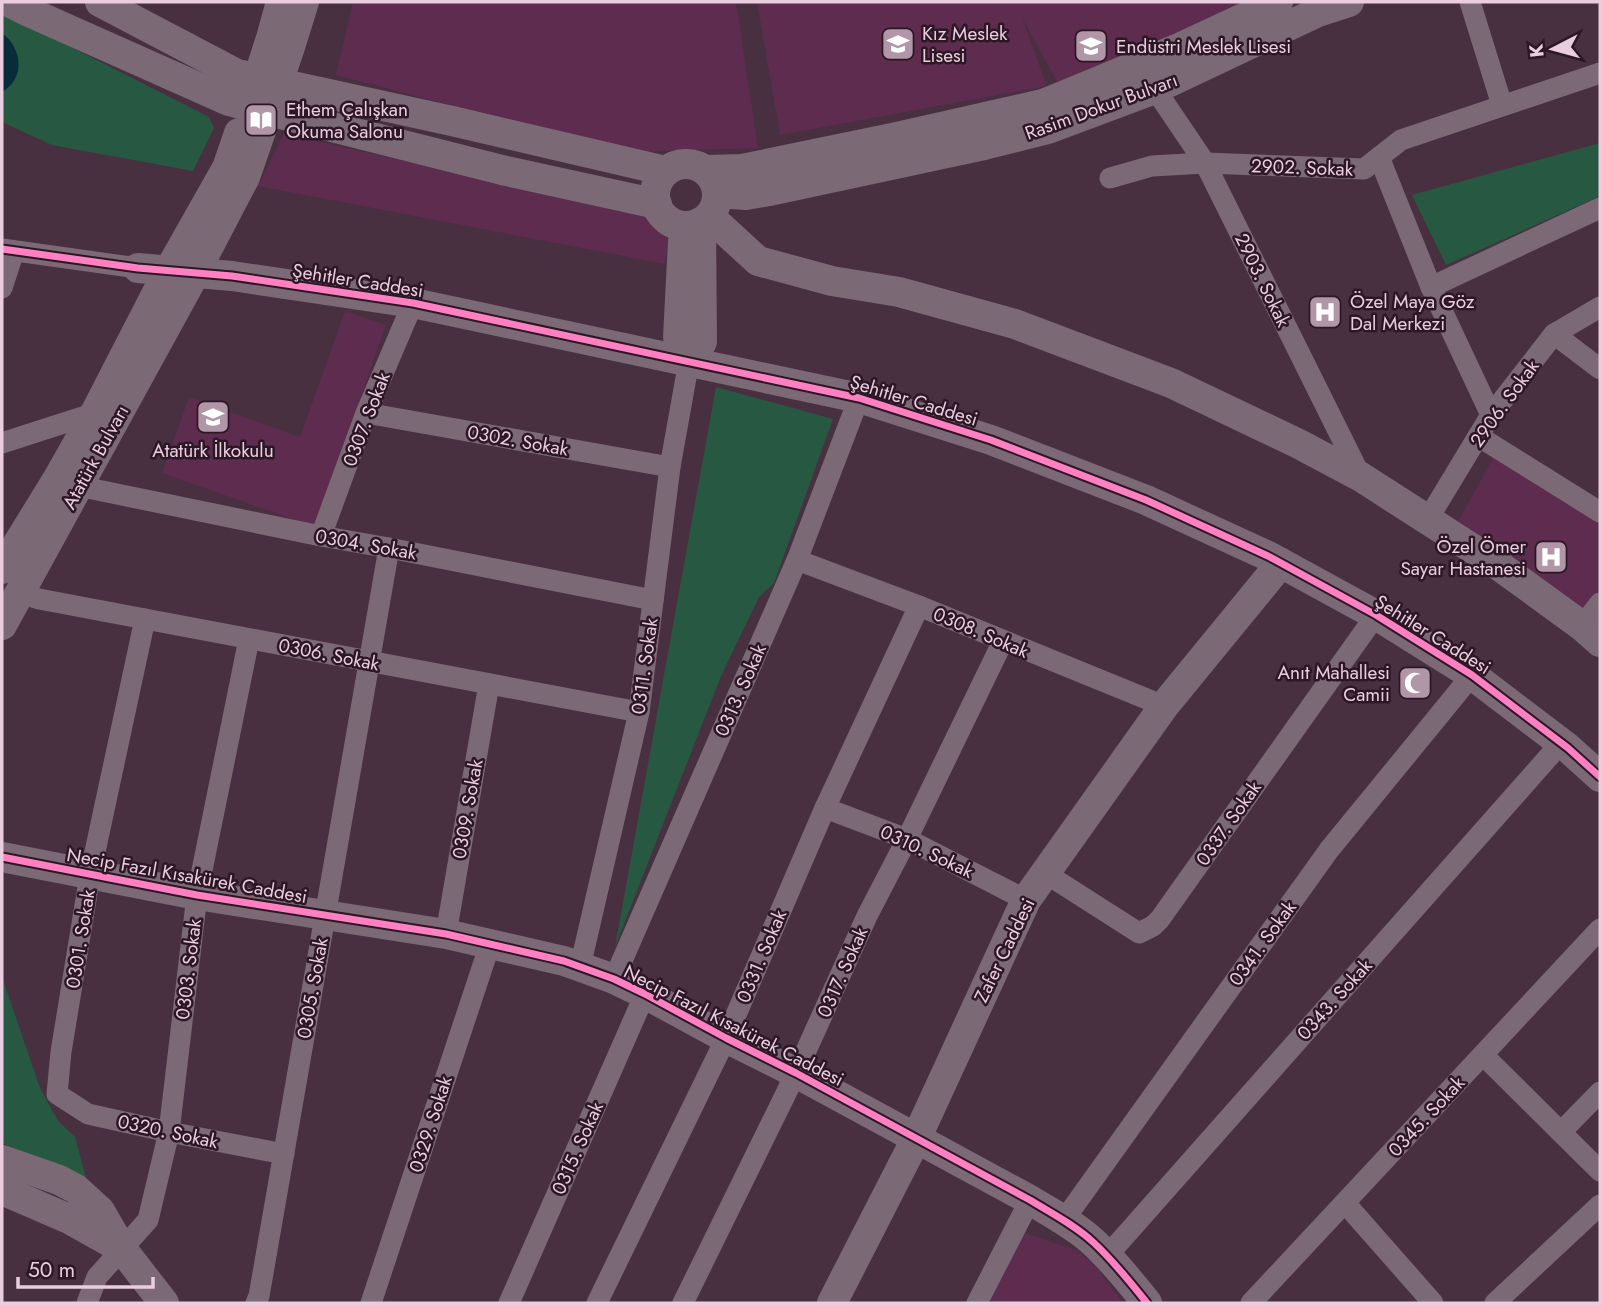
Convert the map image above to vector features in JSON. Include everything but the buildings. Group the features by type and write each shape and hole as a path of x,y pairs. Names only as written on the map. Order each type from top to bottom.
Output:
{"street":[{"path":"9,2 233,88 502,170 657,204"},
{"path":"100,2 233,88 452,121 666,171"},
{"path":"280,44 281,2"},
{"path":"2,569 95,413 163,279 227,168 280,44 304,2"},
{"path":"689,361 702,342 705,206 698,166 681,164 666,171 657,186 657,204 664,216 670,220 705,206 743,169 1043,104 1181,47 1278,2"},
{"name":"Rasim Dokur Bulvarı","path":"705,206 1048,129 1154,89 1318,12 1349,2"},
{"path":"1470,2 1502,105"},
{"name":"2902. Sokak","path":"1110,178 1152,166 1205,163 1364,169 1401,140 1600,73"},
{"name":"2903. Sokak","path":"1154,89 1205,163 1361,477"},
{"path":"1379,157 1432,287 1491,415"},
{"path":"705,206 758,261 832,281 899,292 1015,324 1171,383 1361,477 1594,624"},
{"path":"1432,287 1600,208"},
{"path":"2,288 8,250 163,279"},
{"name":"Şehitler Caddesi","path":"163,279 232,276 413,303 859,398 1004,444 1146,500 1281,563 1376,615 1472,674 1600,777"},
{"name":"Atatürk Bulvarı","path":"2,625 78,486 163,279"},
{"name":"0307. Sokak","path":"321,536 366,413 413,303"},
{"name":"2906. Sokak","path":"1428,519 1491,415 1554,334 1600,307"},
{"path":"1554,334 1600,369"},
{"name":"0311. Sokak","path":"580,967 639,712 670,467 689,361"},
{"name":"0313. Sokak","path":"614,979 797,560 859,398"},
{"path":"2,443 95,413"},
{"name":"0302. Sokak","path":"366,413 670,467"},
{"path":"1478,436 1600,512"},
{"name":"0304. Sokak","path":"78,486 653,600"},
{"name":"0305. Sokak","path":"264,1301 284,1154 389,548"},
{"name":"0308. Sokak","path":"797,560 919,606 1164,706"},
{"name":"Zafer Caddesi","path":"832,1303 916,1139 1026,900 1164,706 1281,563"},
{"name":"0306. Sokak","path":"20,593 145,620 639,712"},
{"name":"0331. Sokak","path":"597,1303 726,1038 825,808 919,606"},
{"name":"0337. Sokak","path":"1045,873 1139,933 1153,926 1376,615"},
{"name":"0301. Sokak","path":"57,1094 61,1052 90,875 145,620"},
{"name":"0303. Sokak","path":"87,1303 97,1277 148,1220 169,1132 197,895 249,639"},
{"name":"0317. Sokak","path":"683,1303 796,1073 867,916 1003,641"},
{"name":"0341. Sokak","path":"1064,1220 1329,850 1472,674"},
{"name":"0309. Sokak","path":"446,934 489,684"},
{"name":"0343. Sokak","path":"1107,1256 1561,743"},
{"name":"0310. Sokak","path":"825,808 907,839 1026,900"},
{"name":"Necip Fazıl Kısakürek Caddesi","path":"2,857 197,895 446,934 564,961 614,979 796,1073 1064,1220 1092,1241 1147,1303"},
{"name":"0345. Sokak","path":"1251,1303 1600,929"},
{"name":"0329. Sokak","path":"370,1303 489,944"},
{"name":"0315. Sokak","path":"509,1303 645,994"},
{"path":"1483,1055 1600,1171"},
{"path":"1561,1132 1600,1092"},
{"name":"0320. Sokak","path":"57,1094 88,1114 284,1154"},
{"path":"2,1160 59,1180 76,1189 100,1212 122,1249 164,1303"},
{"path":"2,1190 69,1219 122,1249"},
{"path":"977,1303 1030,1200"},
{"path":"1345,1203 1433,1303"},
{"path":"1495,1303 1600,1205"}],"shaded area":[{"path":"353,2 736,2 758,148 630,152 336,75"},
{"name":"Kız Meslek Lisesi","path":"757,2 1251,2 1057,82 1022,18 1047,86 780,135"},
{"path":"284,134 670,220 665,264 258,186"},
{"name":"Atatürk İlkokulu","path":"345,311 386,325 315,527 162,473 189,397 300,437"},
{"name":"Özel Ömer Sayar Hastanesi","path":"1495,455 1600,520 1600,590 1581,613 1456,525"},
{"path":"1023,1232 1076,1250 1093,1263 1123,1303 986,1303"}],"green space":[{"path":"2,12 209,117 214,128 193,171 52,145 2,122"},
{"path":"1600,143 1600,196 1446,265 1412,195"},
{"path":"716,387 833,419 774,583 759,597 721,676 615,947"},
{"path":"2,977 40,1088 58,1121 75,1137 86,1178 2,1143"}],"water":[{"path":"2,33 14,47 18,71 10,86 2,92"}],"cycle path":[{"path":"2,249 138,268 232,276 413,303 859,398 991,440 1146,500 1268,556 1376,615 1472,675 1568,748 1600,777"},
{"path":"2,857 197,895 446,934 564,961 614,979 796,1073 1063,1219 1100,1249 1147,1303"}],"place":[{"name":"Kız Meslek Lisesi","path":"898,44"},
{"name":"Endüstri Meslek Lisesi","path":"1091,46"},
{"name":"Ethem Çalışkan Okuma Salonu","path":"261,120"},
{"name":"Özel Maya Göz Dal Merkezi","path":"1325,312"},
{"name":"Atatürk İlkokulu","path":"213,417"},
{"name":"Özel Ömer Sayar Hastanesi","path":"1551,557"},
{"name":"Anıt Mahallesi Camii","path":"1415,683"}]}
